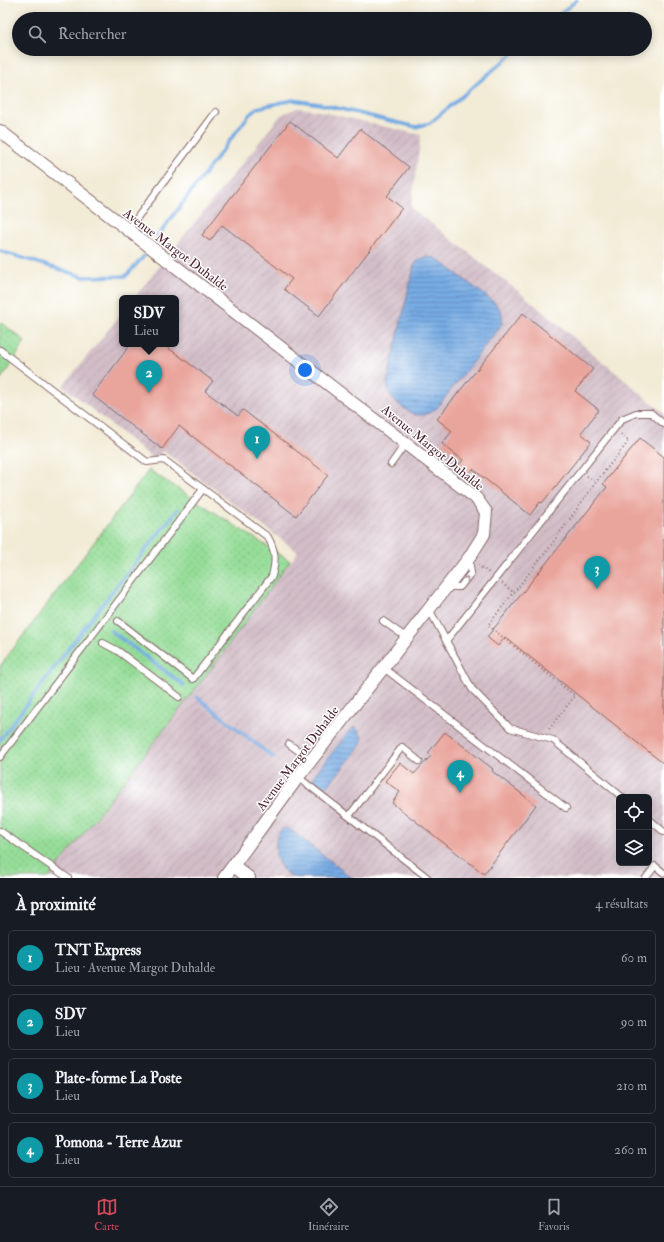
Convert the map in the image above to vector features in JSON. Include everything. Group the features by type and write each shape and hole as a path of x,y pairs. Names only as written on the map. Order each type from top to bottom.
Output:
{"street":[{"name":"Avenue Margot Duhalde","path":"0,131 406,443 476,498 486,512 484,534 469,558 311,760 224,878"},
{"path":"234,866 249,878"}],"lane":[{"path":"128,230 216,112"},
{"path":"0,350 147,462 164,460 203,488 268,537 274,547 276,561 272,576 193,679 118,621"},
{"path":"446,641 622,419 636,413 651,413 664,424"},
{"path":"391,464 406,443"},
{"path":"0,757 203,488"},
{"path":"429,609 472,689 510,728 553,740 618,794"},
{"path":"383,621 406,638"},
{"path":"103,643 118,651 179,697"},
{"path":"384,668 566,808"},
{"path":"289,744 311,760"},
{"path":"349,816 402,747 419,761"},
{"path":"298,777 428,878"},
{"path":"652,822 664,832"},
{"path":"0,831 68,878"},
{"path":"646,878 655,866 664,873"}],"path":[{"path":"543,738 575,696 488,625 549,548 596,482 629,441 613,429"}],"shaded area":[{"path":"297,108 314,110 421,135 411,208 523,295 664,413 664,878 48,878 0,806 66,857 298,552 163,451 155,460 63,386 119,317 119,347 179,347 179,295 136,295 281,115"}],"green space":[{"path":"0,322 25,341 0,380"},
{"path":"149,470 290,561 210,670 49,878 0,878 0,666"}],"water":[{"path":"427,257 436,258 495,303 502,313 502,324 437,408 427,414 419,415 410,412 395,401 389,393 387,382 414,266 418,260"},
{"path":"352,728 356,728 363,738 360,746 328,786 323,787 319,785 313,778 315,774"},
{"path":"288,828 352,878 292,877 281,868 276,855 276,841 280,831"}],"building":[{"path":"290,121 338,158 360,129 409,167 387,196 402,208 319,316 284,289 292,279 222,225 210,241 202,235"},
{"path":"523,313 593,369 575,391 599,410 581,433 591,442 542,503 540,502 530,515 473,469 467,476 456,468 463,460 442,444 452,431 437,419"},
{"path":"129,347 167,347 213,381 205,391 238,416 243,410 328,475 296,516 179,426 162,449 92,395"},
{"path":"640,438 664,457 664,764 505,637 498,646 487,637 607,487 603,484"},
{"path":"445,732 536,805 484,874 392,803 400,792 385,781 400,763 414,774 431,756 428,753"}],"waterway":[{"path":"562,12 577,0"},
{"path":"157,237 249,115 257,108 293,100 320,104 416,127 430,123 510,56"},
{"path":"0,251 84,277 126,276 144,256"},
{"path":"0,740 90,620 178,509"},
{"path":"111,631 184,685"},
{"path":"197,697 274,758"}],"place":[{"name":"SDV","path":"149,393"},
{"name":"TNT Express","path":"257,459"},
{"name":"Plate-forme La Poste","path":"597,589"},
{"name":"Pomona - Terre Azur","path":"460,793"}]}
